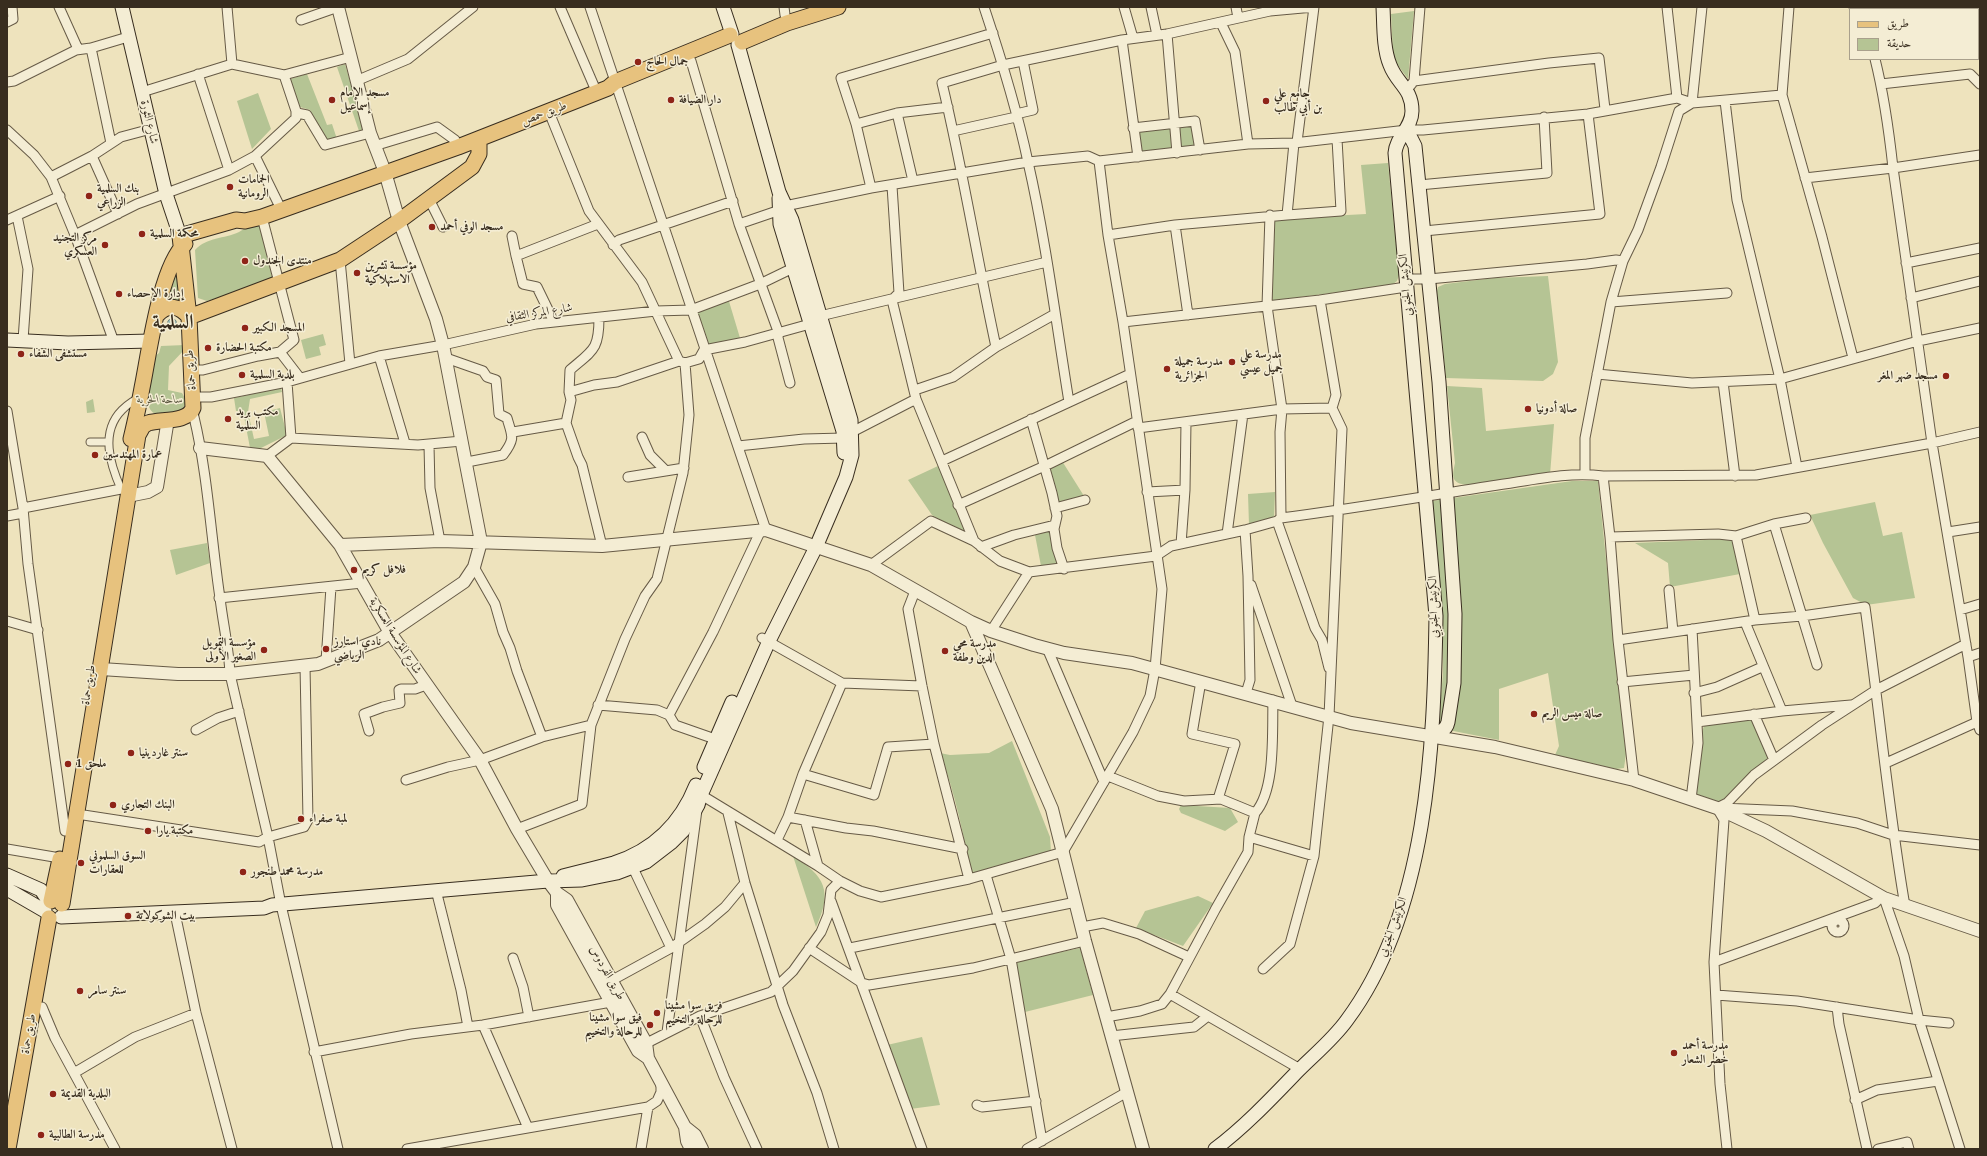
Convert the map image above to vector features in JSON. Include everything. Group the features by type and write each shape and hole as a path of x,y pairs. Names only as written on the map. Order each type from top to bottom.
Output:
{"main road":[{"name":"شارع الثورة","path":"122,7 166,194 181,241"},
{"path":"548,881 590,868 614,863 637,853 674,826 686,809 698,797 715,740 811,545 842,466 848,435 815,320 792,220 783,208 736,38 723,7"},
{"path":"733,7 736,38"},
{"name":"طريق حمص","path":"609,88 691,60 736,38 784,11 809,7"},
{"name":"طريق حمص","path":"181,241 188,241 245,221 262,217 458,147 736,38 787,24 838,7"},
{"name":"الكرنيش الجنوبي","path":"1215,1149 1261,1109 1327,1043 1347,1020 1362,998 1387,950 1402,908 1417,846 1428,777 1435,678 1436,616 1427,496 1395,153 1397,143 1407,130 1411,120 1411,86 1390,65 1382,7"},
{"path":"1407,130 1415,146 1429,279 1439,382 1455,614 1454,683 1447,727 1443,731 1431,735"},
{"path":"157,314 162,310 174,307 180,308 189,317 340,260 400,221 472,167 479,154 479,139"},
{"path":"783,208 780,224 793,268 815,320"},
{"name":"طريق حماة","path":"16,1149 42,1007 57,936 55,910 60,858 139,403 151,341 168,270 181,241"},
{"name":"طريق حماة","path":"181,241 189,317 190,370 193,397 193,408 190,413"},
{"path":"7,340 68,343 151,341"},
{"path":"139,403 144,416 153,421 184,417 190,413"},
{"name":"طريق حماة","path":"8,1149 55,910 77,814 101,669 124,492 138,435 143,426 153,421"},
{"path":"7,890 55,910 176,913 264,908 276,905 436,890 548,881 582,880 633,868 652,857 672,842 683,831 765,639"},
{"path":"7,875 41,890 55,910"},
{"path":"55,910 264,902 276,905"}],"street":[{"path":"7,22 13,19 12,7"},
{"path":"59,7 78,50"},
{"path":"228,7 232,64"},
{"path":"101,669 178,674 230,674 318,664 379,640 389,631 464,582 474,567 481,542 467,462 443,345 436,318 400,221 385,172 374,146 338,7 301,20"},
{"path":"560,7 609,88"},
{"path":"590,7 609,88 663,225 704,350 738,446 763,531 713,632 669,715"},
{"path":"984,7 1003,65 1028,162 1047,262 1069,402"},
{"path":"1124,7 1133,38"},
{"path":"1151,7 1157,35"},
{"path":"1236,7 1238,18"},
{"path":"996,348 981,278 962,172 942,83 1003,65 1122,40 1167,34 1221,23 1270,9 1314,7 1295,142 1288,214"},
{"path":"1420,7 1411,86 1599,58 1605,109"},
{"path":"1667,7 1677,98"},
{"path":"1692,103 1702,7"},
{"path":"1789,7 1782,95 1853,358"},
{"path":"356,81 408,59 471,8"},
{"path":"1221,23 1235,52 1248,144"},
{"path":"871,188 856,124 841,78 992,33"},
{"path":"1167,34 1177,153"},
{"path":"7,82 14,81 78,50 91,48 128,37"},
{"path":"1122,40 1138,157"},
{"path":"91,48 111,143"},
{"path":"142,92 232,64 284,75 351,57"},
{"path":"691,60 739,224 778,334 790,383"},
{"path":"1875,60 1881,84 1932,443 1948,532 1979,727 1886,763"},
{"path":"953,131 1033,110 1023,61"},
{"path":"198,74 229,170"},
{"path":"1881,84 1970,74 1980,84"},
{"path":"76,235 137,204 229,170 255,156 296,120 297,113 284,75"},
{"path":"739,224 783,208 871,188 892,186 962,172 1028,162 1088,156 1099,161 1248,144 1337,139 1407,130 1423,130 1544,117 1588,114 1605,109 1677,98 1692,103 1782,95"},
{"path":"1725,101 1737,200 1780,379 1797,467"},
{"path":"1585,474 1585,438 1612,302 1623,261 1638,230 1679,111 1692,103"},
{"path":"856,124 897,114 948,107"},
{"path":"517,830 582,804 591,725 642,602 657,579 668,539 684,468 689,415 682,362 642,282 613,245 590,211 549,112"},
{"path":"297,113 307,115 325,145 370,133"},
{"path":"897,114 912,181"},
{"path":"1424,231 1600,214 1588,114"},
{"path":"1419,185 1547,173 1544,117"},
{"path":"1133,128 1174,122 1195,121 1200,150"},
{"path":"374,146 437,127 455,140 458,147"},
{"path":"51,177 92,156 121,137 150,129"},
{"path":"7,130 34,156 51,177 76,235 114,342"},
{"path":"1108,235 1175,225 1270,215 1341,212 1337,139"},
{"path":"1805,178 1893,168 1980,155"},
{"path":"92,156 118,214"},
{"path":"255,156 281,209"},
{"path":"667,1032 698,797 777,840 840,881 860,891 881,897 986,875 1063,852 1133,732 1150,696 1155,669 1162,589 1123,322 1108,235 1099,161"},
{"path":"892,186 899,293 892,300"},
{"path":"7,220 60,196"},
{"path":"429,199 442,227"},
{"path":"613,245 619,240 733,201"},
{"path":"1270,215 1267,306 1282,409 1280,432 1279,519 1315,628 1322,640 1331,677"},
{"path":"17,216 28,269 23,340"},
{"path":"190,370 203,370 280,352 294,340 262,217"},
{"path":"516,256 598,224"},
{"path":"1175,225 1188,315"},
{"path":"512,236 523,284 537,287 554,322"},
{"path":"1906,263 1980,248"},
{"path":"340,260 350,364"},
{"path":"1123,322 1320,300 1429,279 1616,260 1623,261"},
{"path":"569,392 594,385 617,382 699,358 704,350 778,334 815,320 1047,262"},
{"name":"شارع المركز الثقافي","path":"193,397 211,397 287,382 379,356 443,345 536,324 656,311 691,310 760,284 793,268"},
{"path":"1911,298 1980,281"},
{"path":"1612,302 1727,293"},
{"path":"892,300 915,394 958,505 978,544"},
{"path":"1263,968 1290,944 1314,856 1329,716 1340,510 1342,429 1332,408 1336,395 1320,300"},
{"path":"738,446 848,435 915,394 953,377 996,348 1055,314"},
{"path":"599,318 599,337 594,349 570,370 569,392 571,400 566,423 582,465 602,546"},
{"path":"1597,374 1692,383 1780,379 1918,341 1980,328"},
{"path":"280,352 300,378"},
{"path":"379,356 406,443"},
{"path":"446,358 483,371 487,377 496,380 499,414 507,418 513,432 513,441 503,456 467,462"},
{"path":"942,461 1130,374"},
{"path":"287,382 291,438"},
{"path":"1723,382 1735,476"},
{"path":"124,492 114,474 108,442 110,427 119,413 127,405 139,403"},
{"path":"958,505 1045,464 1049,464 1138,425 1186,422 1282,409 1332,408"},
{"path":"7,411 11,458 23,511 65,831"},
{"path":"190,413 194,417 200,448 219,598 230,659 230,674 268,837 276,905 338,1149"},
{"path":"1227,534 1243,414"},
{"path":"7,516 23,511 124,492 148,492 156,486 168,419"},
{"path":"1031,419 1045,464 1057,516 1055,525 1057,548 1064,568"},
{"path":"1181,544 1185,490 1186,422"},
{"path":"513,432 566,423"},
{"path":"871,565 931,521 978,544 1000,561 1029,572 1156,556 1171,546 1245,530 1279,519 1446,493 1585,474 1603,476 1756,475 1932,443 1980,432"},
{"path":"642,437 650,455 666,471"},
{"path":"200,448 267,456 291,438 429,445 462,441"},
{"path":"90,442 108,442"},
{"path":"429,445 430,488 440,541"},
{"name":"شارع المؤسسة العسكرية","path":"267,456 340,545 389,631 480,760 517,830 548,881"},
{"path":"628,477 684,468"},
{"path":"1603,476 1610,537 1622,682 1634,780"},
{"path":"1147,492 1185,490"},
{"path":"1055,508 1086,500"},
{"path":"1610,537 1718,534 1736,536 1774,524 1806,518"},
{"path":"1774,524 1817,665"},
{"path":"978,544 1055,525"},
{"path":"1948,532 1980,527"},
{"path":"1245,530 1248,578 1250,680 1246,693"},
{"path":"340,545 440,541 602,546 763,531 871,565 971,622 991,631 1064,653 1132,663 1273,700 1351,723 1431,735 1495,747 1634,780 1691,798 1717,808 1766,831 1882,897 1980,931"},
{"path":"1736,536 1754,620"},
{"path":"474,567 495,604 503,632 542,737"},
{"path":"991,631 1029,572"},
{"path":"1248,578 1292,706"},
{"path":"219,598 362,583"},
{"path":"326,661 332,587"},
{"path":"1669,590 1673,632"},
{"path":"915,591 908,609 922,686 934,744 963,849 969,879"},
{"path":"1960,610 1980,604"},
{"path":"1618,640 1754,620 1802,616 1865,607 1886,763 1893,835 1905,906"},
{"path":"7,621 38,630"},
{"path":"971,622 1052,809 1085,941 1143,1149"},
{"path":"1745,622 1762,667 1782,711"},
{"path":"1691,798 1698,743 1694,693 1692,629"},
{"path":"765,639 842,683 922,686"},
{"path":"1717,808 1727,803 1754,775 1853,705 1876,690 1966,644"},
{"path":"1047,648 1106,779 1158,796 1184,801 1218,799 1255,813"},
{"path":"1968,658 1980,653"},
{"path":"77,814 259,842 268,837 304,827 308,820 305,666"},
{"path":"1694,693 1717,687 1762,667"},
{"path":"1622,682 1694,675"},
{"path":"1201,681 1192,734 1235,744 1218,799"},
{"path":"777,840 788,817 802,774 842,683"},
{"path":"369,731 364,714 400,703 399,690 401,689 416,689 426,685"},
{"path":"1106,1017 1140,1011 1162,1004 1170,994 1248,852 1249,837 1255,813 1261,806 1272,762 1273,700"},
{"path":"1697,722 1754,714 1853,705"},
{"path":"598,706 656,710 669,715 675,725 715,740"},
{"path":"196,730 218,718 239,711"},
{"path":"1754,714 1774,760"},
{"path":"406,780 448,767 480,760 542,737 591,725"},
{"path":"802,774 874,795 888,747 934,744"},
{"path":"1717,808 1792,811 1857,823 1893,835 1980,845"},
{"path":"1717,808 1724,820 1714,962 1720,1084 1726,1149"},
{"path":"728,813 745,883 783,1005 817,1093 834,1149"},
{"path":"788,817 846,828 881,832 963,849"},
{"path":"805,820 818,866"},
{"path":"1249,837 1314,856"},
{"path":"7,849 60,858"},
{"path":"633,868 671,948"},
{"path":"986,875 1011,959 1036,1101 1045,1143"},
{"name":"طريق الفردوس","path":"548,881 556,893 557,905 607,983 685,1127 694,1135 702,1149"},
{"path":"641,1045 700,1016 770,992 793,970 821,932 828,915 831,890 840,881"},
{"path":"607,983 671,948 680,940 705,924 725,907 745,883"},
{"path":"436,890 461,990 468,1027"},
{"path":"1714,962 1837,919 1875,903 1882,897"},
{"path":"1882,897 1904,956 1919,1020 1960,1149"},
{"path":"831,900 850,948 922,1149"},
{"path":"850,948 1076,902"},
{"path":"176,913 196,1013 232,1149"},
{"path":"1082,927 1103,922 1139,934 1189,957"},
{"path":"809,948 862,983 869,985 973,968 1085,941"},
{"path":"513,958 523,987 530,1017"},
{"name":"طريق الفردوس","path":"607,983 611,1002 641,1045"},
{"path":"1170,994 1300,1069"},
{"path":"1716,995 1797,1001 1919,1020 1948,1023"},
{"path":"314,1052 411,1034 483,1025 611,1002"},
{"path":"42,1007 55,1038 115,1149"},
{"path":"1837,1007 1839,1024 1855,1100 1867,1149"},
{"path":"74,1073 136,1037 158,1030 196,1013"},
{"path":"700,1016 724,1077 757,1149"},
{"path":"1112,1036 1194,1026 1208,1016"},
{"path":"483,1025 528,1128"},
{"path":"1855,1100 1877,1090 1938,1081"},
{"path":"407,1149 648,1107 658,1101 661,1092 661,1083"},
{"path":"1027,1149 1045,1143 1127,1092"},
{"path":"977,1105 982,1107 1036,1101"},
{"path":"640,1149 648,1107"},
{"name":"طريق الفردوس","path":"685,1127 687,1141 691,1149"},
{"path":"1878,1149 1907,1142 1909,1149"}],"green space":[{"path":"1414,11 1408,79 1397,64 1393,55 1391,14"},
{"path":"345,64 364,130 359,131 337,67"},
{"path":"307,74 327,125 332,124 337,139 328,142 310,110 300,107 290,79"},
{"path":"258,93 271,129 252,149 237,101"},
{"path":"1195,124 1198,146 1181,149 1178,126"},
{"path":"1172,126 1175,149 1139,153 1136,130"},
{"path":"1388,163 1399,275 1397,281 1392,285 1270,301 1275,219 1366,214 1361,165"},
{"path":"260,223 273,280 207,301 198,298 195,250 210,240 239,232 249,226"},
{"path":"175,273 177,273 183,308 164,306"},
{"path":"1548,276 1558,362 1553,374 1543,381 1446,378 1437,291 1438,287 1445,284 1494,278"},
{"path":"728,298 740,338 705,348 693,309"},
{"path":"323,334 326,345 319,347 321,355 306,359 301,340"},
{"name":"ساحة الحرية","path":"185,345 185,349 169,366 168,390 182,393 186,400 184,411 155,414 148,404 147,396 153,358 159,353 161,346"},
{"path":"1447,386 1482,388 1486,431 1554,424 1550,475 1467,485 1455,481 1453,476 1455,463"},
{"path":"281,388 282,392 250,399 248,412 254,439 269,436 264,412 280,408 287,435 259,449 250,448 243,411 236,411 234,398"},
{"path":"93,399 95,412 87,413 86,402"},
{"path":"1062,461 1084,496 1058,503 1049,468"},
{"path":"938,466 967,534 944,523 932,515 908,480"},
{"path":"1572,481 1598,481 1626,754 1624,768 1616,769 1555,755 1559,746 1548,673 1499,689 1499,740 1438,728 1443,674 1443,614 1432,501"},
{"path":"1275,492 1274,519 1249,525 1248,494"},
{"path":"1875,502 1883,536 1902,532 1915,598 1866,605 1853,598 1823,543 1810,515"},
{"path":"1052,530 1058,566 1041,566 1035,535"},
{"path":"1732,540 1734,544 1740,574 1670,587 1668,563 1635,543"},
{"path":"207,543 210,563 176,575 170,550"},
{"path":"1754,718 1770,757 1752,771 1729,796 1720,802 1696,794 1701,757 1701,735 1704,726 1708,724"},
{"path":"1012,741 1050,837 1051,852 971,877 958,814 940,753 950,755 989,753"},
{"path":"1181,805 1230,808 1238,822 1225,831 1181,813 1179,809"},
{"path":"793,856 812,870 819,878 823,886 825,894 824,904 816,927"},
{"path":"1198,896 1213,903 1183,946 1136,928 1145,911"},
{"path":"1080,948 1093,995 1025,1012 1015,962"},
{"path":"922,1037 940,1105 910,1109 887,1045"}],"water":[{"path":"170,319 174,319 176,323 174,327 170,327 168,325 168,321"}],"place":[{"name":"جمال الحاج","path":"638,62"},
{"name":"مسجد الإمام إسماعيل","path":"332,100"},
{"name":"دار الضيافة","path":"671,100"},
{"name":"جامع علي بن أبي طالب","path":"1266,101"},
{"name":"الحمامات الرومانية","path":"230,187"},
{"name":"بنك السلمية الزراعي","path":"89,196"},
{"name":"مسجد الوفي أحمد","path":"432,227"},
{"name":"محكمة السلمية","path":"142,234"},
{"name":"مركز التجنيد العسكري","path":"105,245"},
{"name":"منتدى الجندول","path":"245,261"},
{"name":"مؤسسة تشرين الاستهلاكية","path":"357,273"},
{"name":"إدارة الإحصاء","path":"119,294"},
{"name":"المسجد الكبير","path":"245,328"},
{"name":"مكتبة الحضارة","path":"208,348"},
{"name":"مستشفى الشفاء","path":"21,354"},
{"name":"مدرسة علي جميل عيسي","path":"1232,362"},
{"name":"مدرسة جميلة الجزائرية","path":"1167,369"},
{"name":"بلدية السلمية","path":"242,375"},
{"name":"مسجد ضهر المغر","path":"1946,376"},
{"name":"صالة أدونيا","path":"1528,409"},
{"name":"مكتب بريد السلمية","path":"228,419"},
{"name":"عمارة المهندسين","path":"95,455"},
{"name":"فلافل كريم","path":"354,570"},
{"name":"نادي استارز الرياضي","path":"326,649"},
{"name":"مؤسسة التمويل الصغير الأولى","path":"264,650"},
{"name":"مدرسة محي الدين وطفة","path":"945,651"},
{"name":"صالة ميس الريم","path":"1534,714"},
{"name":"سنتر غاردينيا","path":"131,753"},
{"name":"ملحق 1","path":"68,764"},
{"name":"البنك التجاري","path":"113,805"},
{"name":"لمبة صفراء","path":"301,819"},
{"name":"مكتبة يارا","path":"148,831"},
{"name":"السوق السلموني للعقارات","path":"81,863"},
{"name":"مدرسة محمد طنجور","path":"243,872"},
{"name":"بيت الشوكولاتة","path":"128,916"},
{"name":"سنتر سامر","path":"80,991"},
{"name":"فريق سوا مشينا للرحالة والتخييم","path":"657,1013"},
{"name":"فيق سوا مشينا للرحالة والتخييم","path":"650,1025"},
{"name":"مدرسة أحمد خضر الشعار","path":"1674,1053"},
{"name":"البلدية القديمة","path":"53,1094"},
{"name":"مدرسة الطالبية","path":"41,1135"}],"district":[{"name":"السلمية","path":"173,323"}]}
